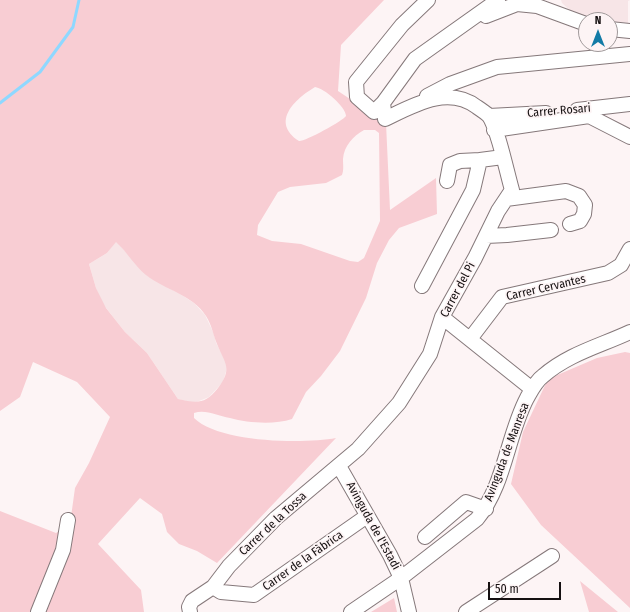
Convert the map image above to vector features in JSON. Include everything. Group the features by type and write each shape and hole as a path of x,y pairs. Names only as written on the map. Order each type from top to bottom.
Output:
{"street":[{"path":"428,0 402,25 356,82 357,97 374,112 383,103 415,59 498,0"},
{"path":"462,25 517,4 537,3 578,21"},
{"path":"618,30 630,31"},
{"path":"391,116 450,84 497,67 630,54"},
{"path":"391,116 413,106 451,96 466,99 489,116"},
{"path":"383,103 391,116"},
{"name":"Carrer Rosari","path":"489,116 555,112 630,104"},
{"name":"Carrer del Pi","path":"339,466 358,449 399,403 430,354 442,317 512,190 489,116"},
{"path":"494,130 589,116 630,137"},
{"path":"447,181 450,165 460,161 503,158"},
{"path":"422,286 473,190 480,160"},
{"path":"506,199 566,191 579,196 585,205 584,214 580,221 570,224"},
{"path":"486,236 507,236 550,230"},
{"name":"Carrer Cervantes","path":"470,339 502,297 608,273 621,265 630,249"},
{"path":"442,317 532,389"},
{"name":"Avinguda de Manresa","path":"350,612 400,578 469,527 486,509 515,427 532,389 542,376 575,355 630,332"},
{"name":"Avinguda de l'Estadi","path":"339,466 390,555 400,578 409,612"},
{"name":"Carrer de la Tossa","path":"185,610 192,601 213,587 229,566 276,518 339,466"},
{"path":"425,537 466,502 486,509"},
{"name":"Carrer de la Fàbrica","path":"213,587 221,592 254,595 367,516"},
{"path":"38,612 63,550 68,520"},
{"path":"466,612 552,556"}],"shaded area":[{"path":"0,0 384,0 341,45 338,91 386,123 390,210 436,178 437,214 399,228 389,240 377,263 366,298 340,351 321,376 306,392 292,419 261,423 237,420 207,412 194,413 194,418 206,426 222,433 241,437 284,441 336,438 217,563 197,551 179,544 167,532 162,514 140,498 98,544 141,590 144,612 0,612 0,511 56,533 70,524 75,488 89,463 110,417 77,382 33,362 20,397 0,411","holes":["315,87 334,98 339,103 346,116 323,131 299,141 291,134 286,126 286,119 294,104","364,130 375,130 379,133 380,221 364,258 358,262 350,261 301,244 272,241 257,235 258,225 278,192 290,187 326,183 342,175 345,150 353,138","116,242 146,275 194,303 206,316 226,366 223,381 209,397 195,402 178,399 147,353 125,332 106,308 96,288 89,264 107,253"]},
{"path":"561,0 630,0 628,1 628,23 618,22 618,12 578,12 578,16 574,14 562,3"},
{"path":"116,241 148,276 194,303 205,315 214,334 216,343 227,363 223,382 209,397 194,403 178,399 147,353 125,332 103,304 96,288 89,264 107,253"},
{"path":"625,352 630,353 630,608 541,525 511,484 523,432 548,379 597,358"},
{"path":"580,581 618,612 589,612"},
{"path":"394,598 397,612 371,612"}],"waterway":[{"path":"0,103 40,72 73,27 79,0"}]}
